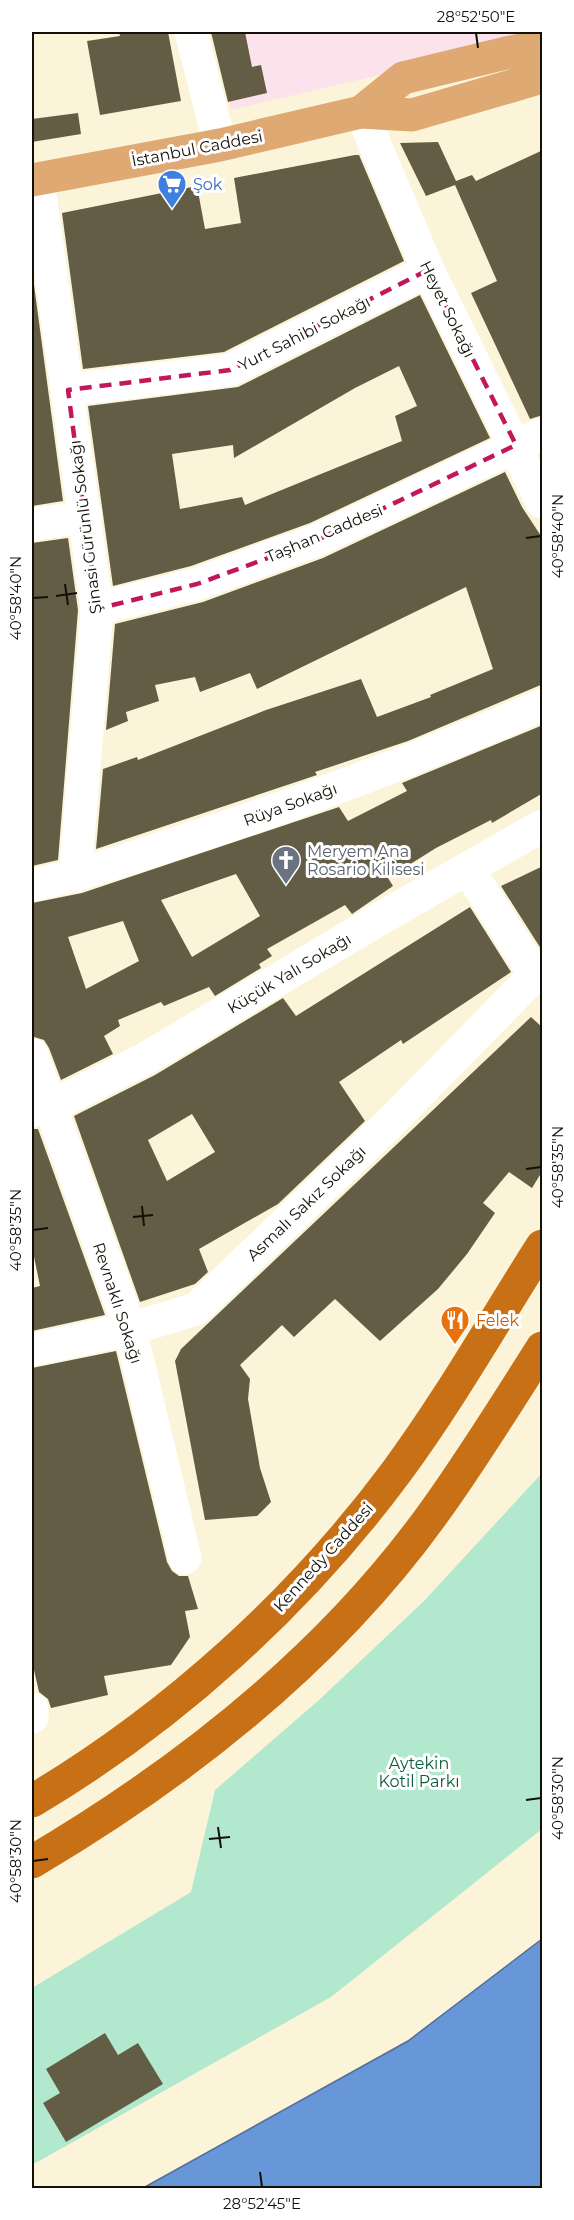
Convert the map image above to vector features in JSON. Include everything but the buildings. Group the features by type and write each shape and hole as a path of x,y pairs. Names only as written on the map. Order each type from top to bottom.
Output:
{"highway":[{"name":"Kennedy Caddesi","path":"32,1801 126,1737 191,1687 250,1635 307,1579 397,1471 543,1246"},
{"path":"32,1862 107,1818 187,1761 276,1687 333,1632 435,1512 543,1348"}],"main road":[{"name":"İstanbul Caddesi","path":"361,112 403,78 543,46"},
{"name":"İstanbul Caddesi","path":"34,179 220,145 361,112 412,115 543,77"}],"street":[{"path":"191,32 220,145"},
{"name":"Heyet Sokağı","path":"361,112 428,270 529,439 543,502"},
{"name":"Şinasi Gürünlü Sokağı","path":"34,179 68,390 97,609 75,876"},
{"name":"Yurt Sahibi Sokağı","path":"68,390 230,370 428,270"},
{"name":"Taşhan Caddesi","path":"97,609 197,584 317,540 529,439"},
{"path":"32,525 86,516"},
{"name":"Rüya Sokağı","path":"32,885 75,876 245,821 453,744 543,705"},
{"name":"Küçük Yalı Sokağı","path":"41,1109 145,1059 376,921 543,826"},
{"name":"Asmalı Sakız Sokağı","path":"32,1350 130,1329 196,1309 394,1119 536,975 468,869"},
{"name":"Revnaklı Sokağı","path":"32,1055 41,1109 130,1329 185,1558"},
{"path":"32,1709 32,1717"}],"highlighted area":[{"path":"428,270 516,445 317,540 197,584 97,609 68,390 230,370"}],"shaded area":[{"path":"214,32 542,32 542,37 231,110"}],"green space":[{"name":"Aytekin Kotil Parkı","path":"542,1473 542,1829 331,1997 32,2165 32,1988 191,1892 215,1790 319,1700 423,1602"}],"water":[{"path":"542,1939 542,2188 143,2188 408,2041"}],"place":[{"name":"Şok","path":"172,210"},
{"name":"Meryem Ana Rosario Kilisesi","path":"286,886"},
{"name":"Felek","path":"455,1346"}]}
